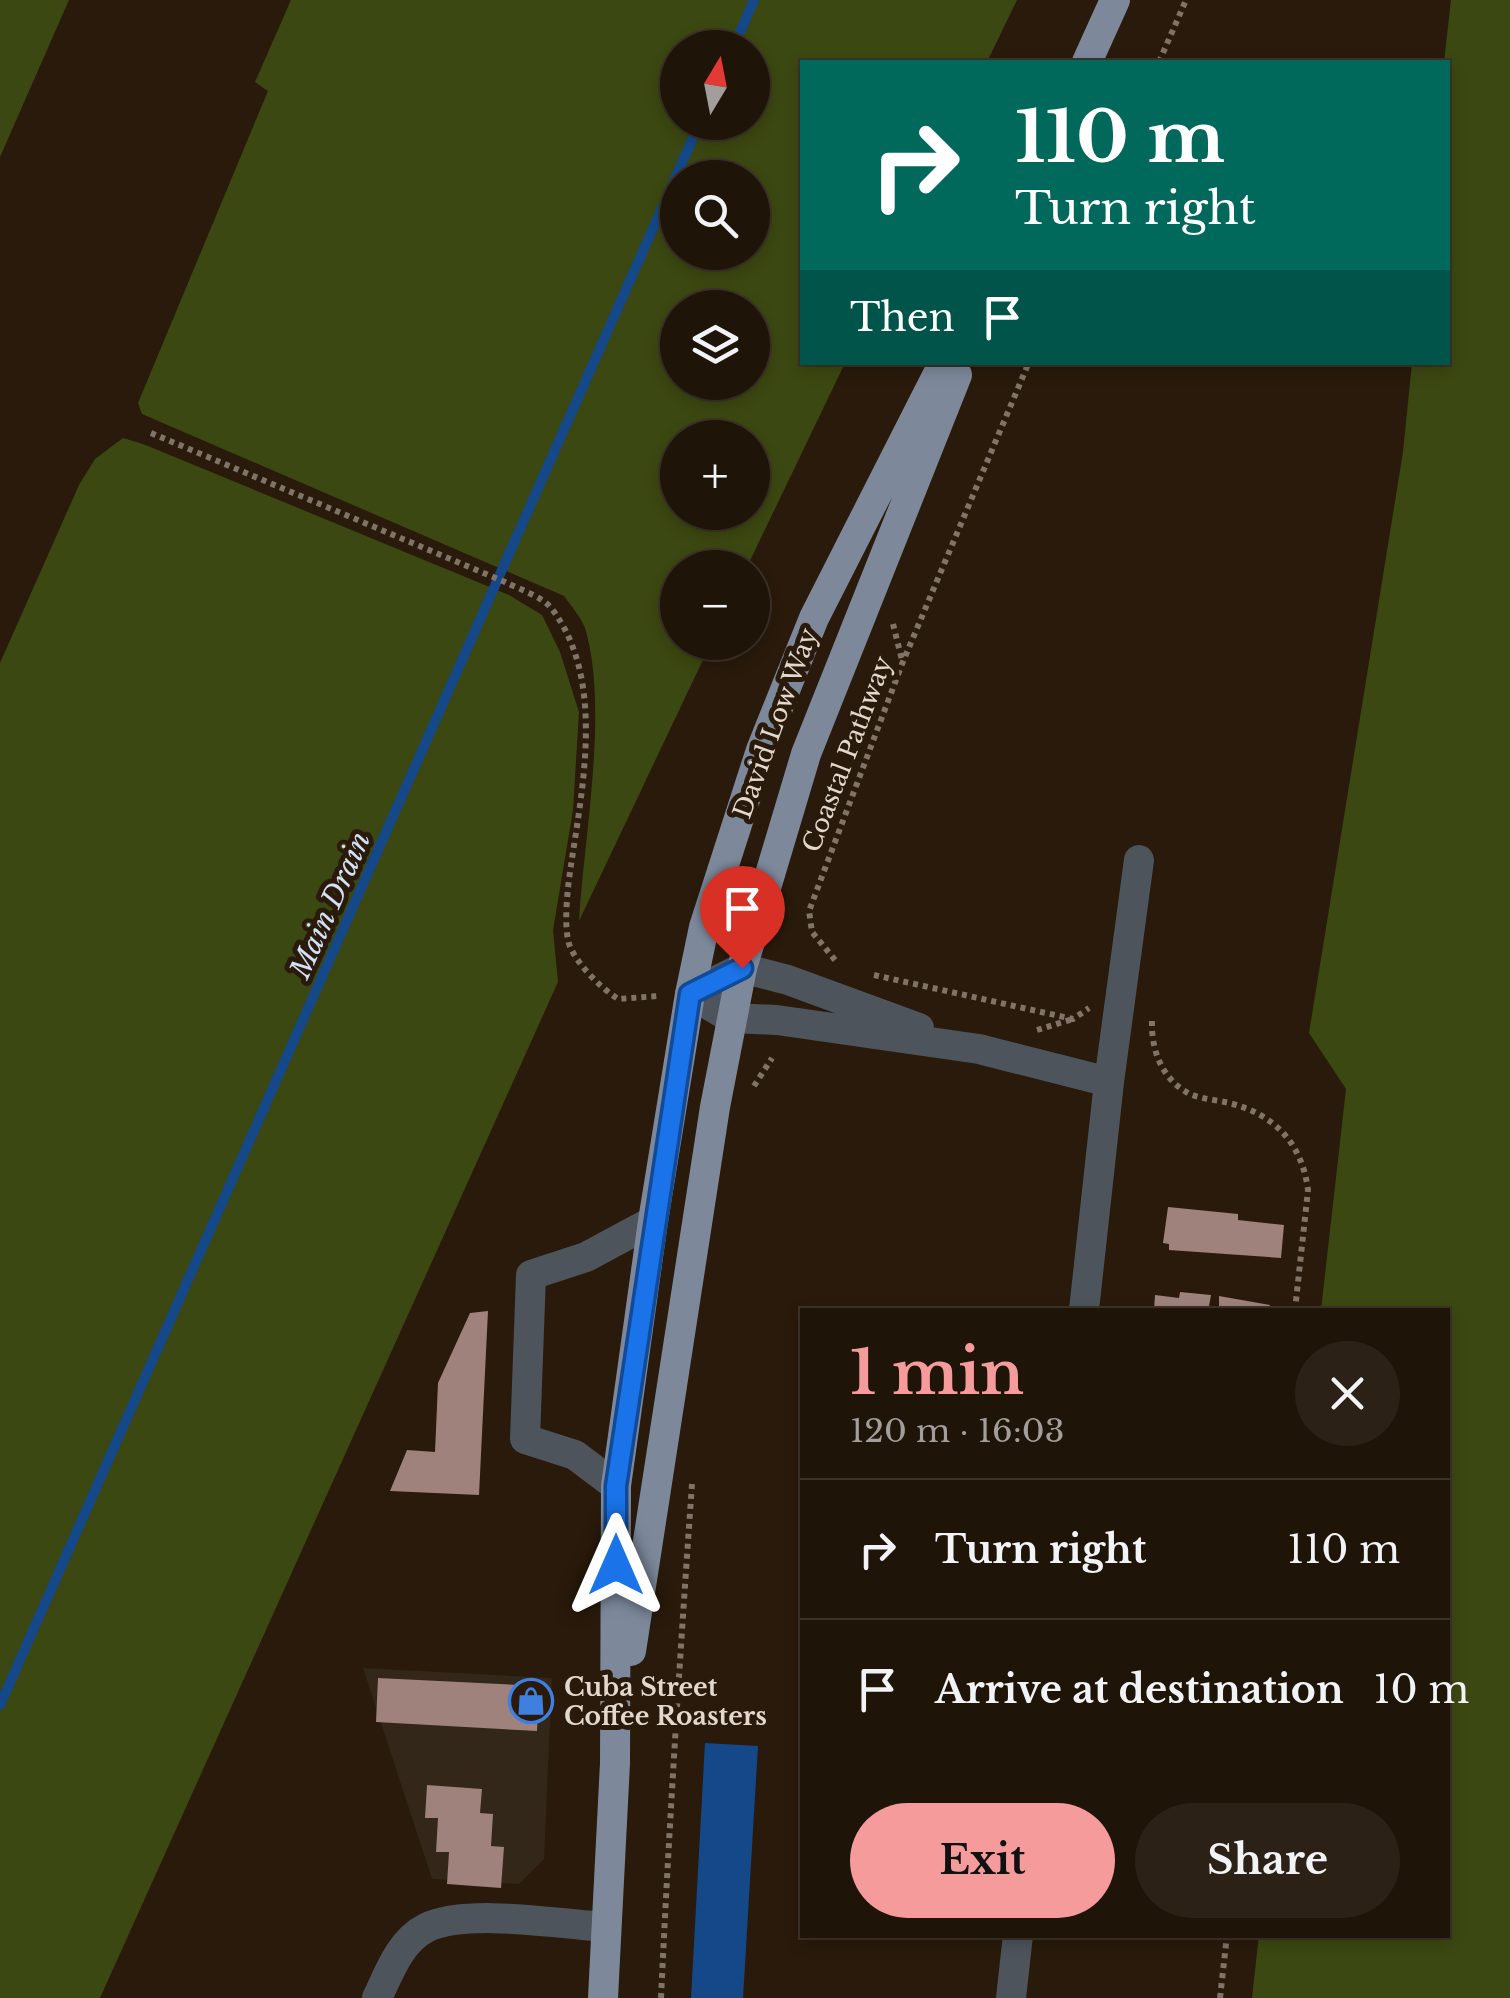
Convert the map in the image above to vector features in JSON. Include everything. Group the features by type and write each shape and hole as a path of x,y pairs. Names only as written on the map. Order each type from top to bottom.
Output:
{"main road":[{"path":"1088,60 1115,0"},
{"name":"David Low Way","path":"603,1998 615,1763 616,1486 690,994 710,909 760,750 814,618 942,365"},
{"name":"David Low Way","path":"615,1763 663,1437 742,968 806,754 960,365"}],"street":[{"path":"1084,1308 1139,860"},
{"path":"690,994 742,968 788,980 978,1049 1109,1082"},
{"path":"690,994 731,1018 777,1020 978,1049"},
{"path":"616,1486 575,1455 525,1439 532,1275 586,1257 653,1221"},
{"path":"377,1998 397,1955 423,1929 459,1918 606,1927"},
{"path":"1011,1998 1018,1938"}],"path":[{"path":"1160,60 1186,0"},
{"name":"Coastal Pathway","path":"845,964 830,958 812,932 809,911 902,664 1028,365"},
{"path":"150,433 505,582 550,606 569,642 582,683 585,747 567,894 569,946 601,987 618,1000 690,994"},
{"path":"860,972 1073,1019 1094,1004"},
{"path":"1153,1010 1154,1052 1173,1080 1190,1094 1251,1109 1268,1118 1286,1133 1297,1152 1306,1171 1308,1190 1295,1308"},
{"path":"754,1087 772,1058"},
{"path":"661,1998 693,1469"},
{"path":"1220,1998 1227,1938"}],"shaded area":[{"path":"363,1668 552,1678 544,1859 519,1884 432,1879"}],"green space":[{"path":"0,0 69,0 0,157"},
{"path":"291,0 1017,0 988,60 800,60 800,365 844,365 770,519 770,420 660,420 660,530 765,530 755,550 660,550 660,660 703,660 579,921 593,773 595,695 585,628 564,596 142,414 138,403 268,91 255,82"},
{"path":"1451,0 1510,0 1510,1998 1252,1998 1259,1938 1450,1938 1450,1308 1321,1308 1346,1089 1309,1033 1403,452 1412,365 1450,365 1450,60 1444,60"},
{"path":"123,438 509,595 542,615 560,652 579,712 573,810 553,930 558,982 100,1998 0,1998 0,663 79,485 95,459"}],"water":[{"path":"705,1743 758,1746 743,1998 691,1998"}],"building":[{"path":"1168,1207 1238,1214 1238,1220 1284,1225 1281,1258 1169,1250 1169,1244 1163,1243"},
{"path":"1180,1292 1211,1295 1209,1306 1219,1307 1219,1296 1270,1305 1269,1308 1154,1308 1155,1295 1179,1298"},
{"path":"488,1311 479,1495 390,1491 407,1450 435,1452 438,1383 470,1313"},
{"path":"378,1678 539,1686 537,1731 376,1722"},
{"path":"427,1785 482,1789 480,1813 493,1814 491,1846 504,1847 501,1888 447,1884 449,1852 436,1852 438,1818 425,1818"}],"waterway":[{"name":"Main Drain","path":"741,30 754,0"},
{"name":"Main Drain","path":"0,1705 692,140"}],"place":[{"name":"Cuba Street Coffee Roasters","path":"531,1701"}],"route":[{"path":"616,1565 616,1486 690,994 742,968"}]}
